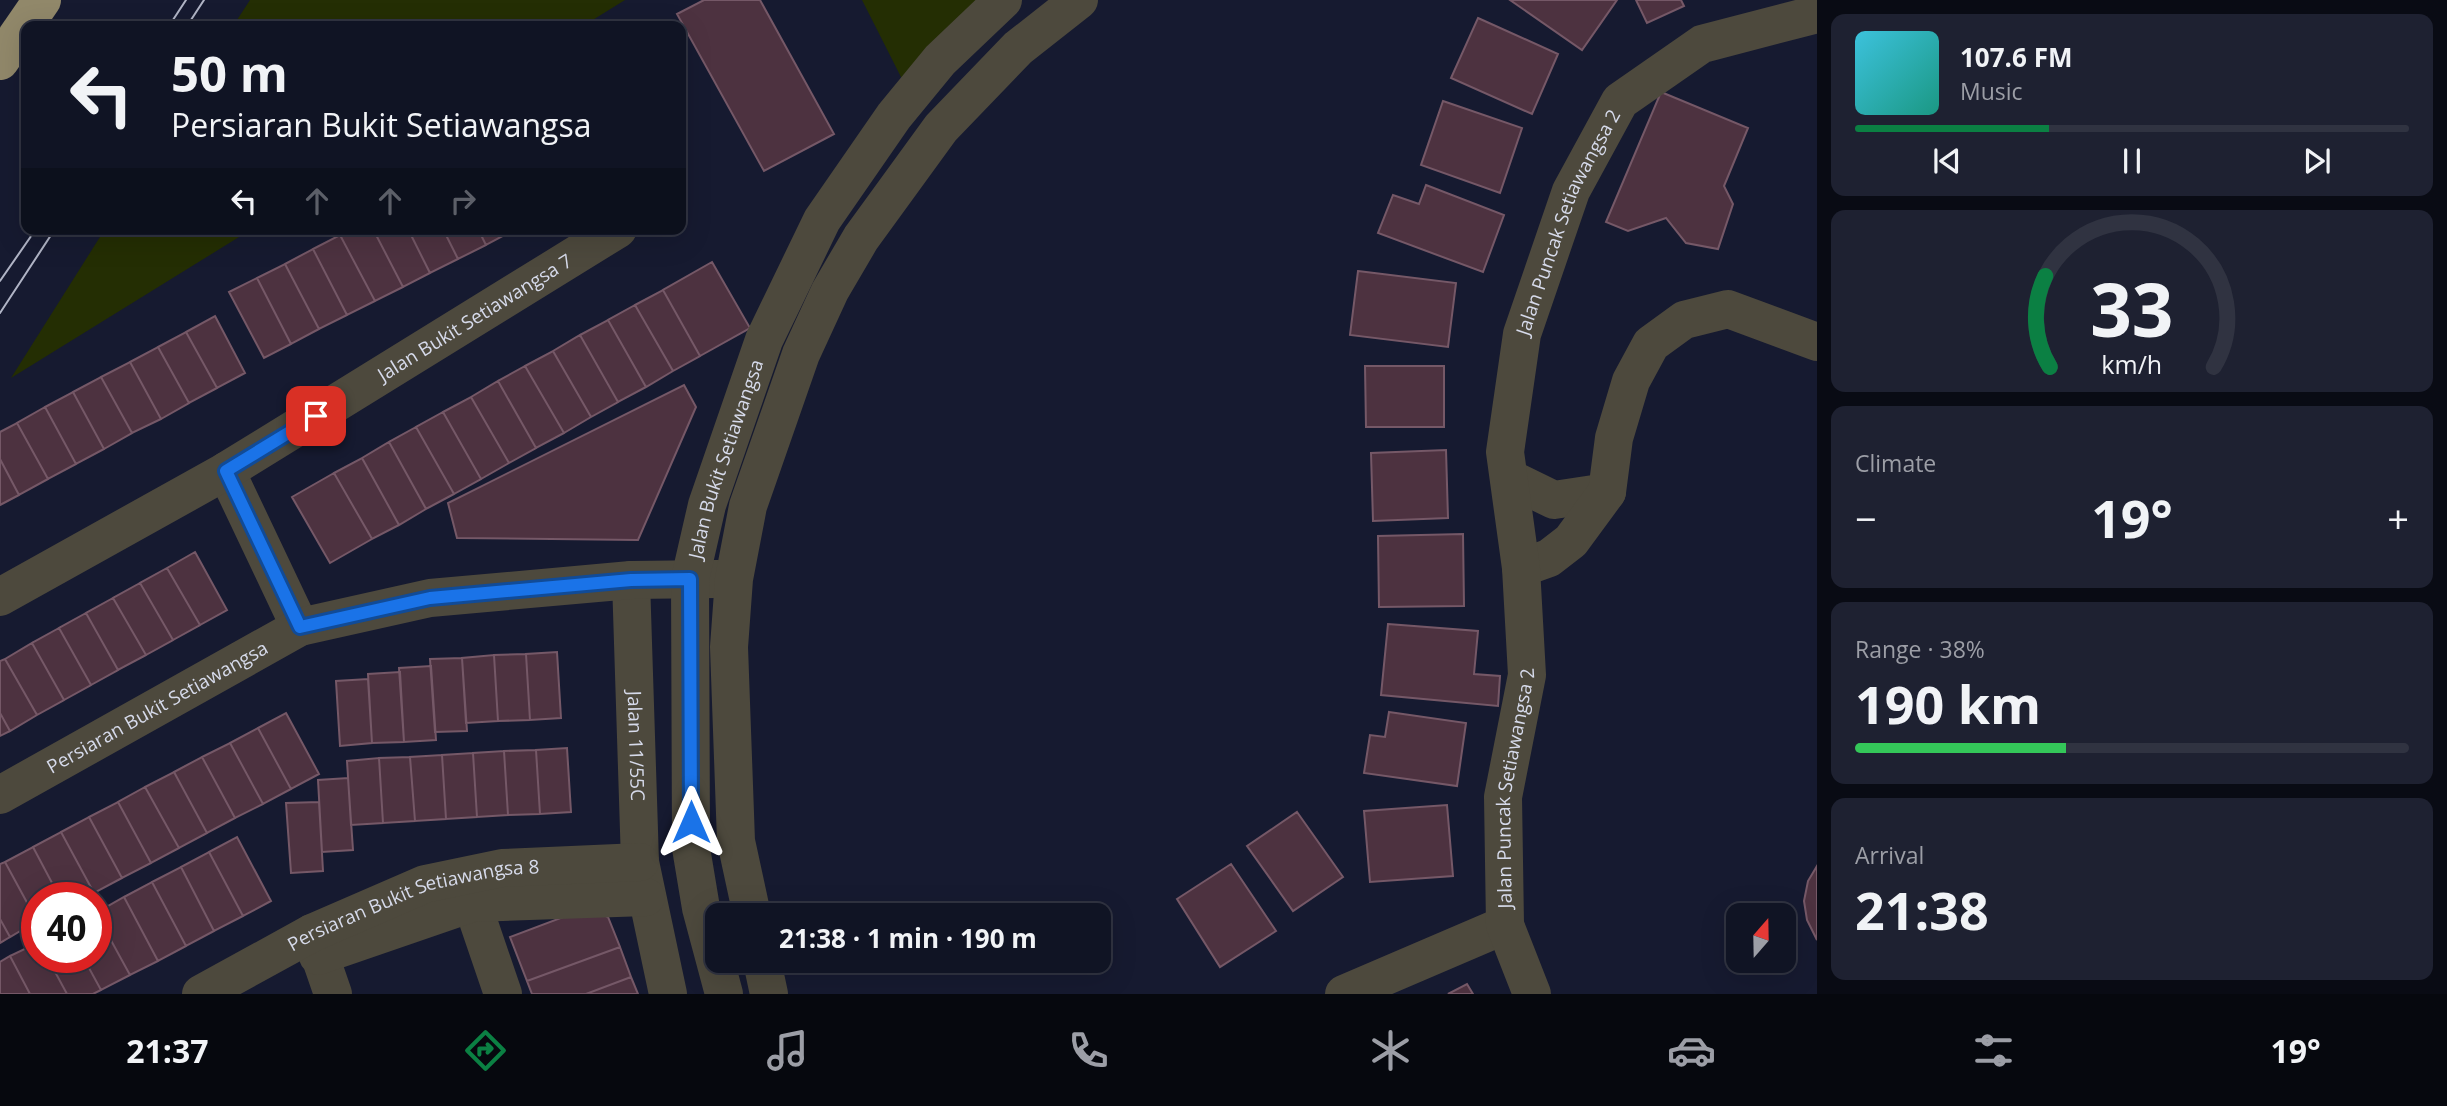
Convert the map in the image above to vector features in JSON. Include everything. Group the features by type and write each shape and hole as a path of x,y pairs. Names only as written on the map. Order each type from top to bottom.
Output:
{"highway":[{"path":"28,21 42,0"},
{"path":"0,61 21,30"}],"street":[{"name":"Jalan Bukit Setiawangsa","path":"724,994 701,908 691,848 690,579 708,505 764,340 822,220 901,107 940,60 1003,0"},
{"name":"Jalan Bukit Setiawangsa","path":"749,903 736,841 729,647 734,579 748,506 800,354 861,238 941,128 1018,48 1079,0"},
{"name":"Jalan Puncak Setiawangsa 2","path":"1532,994 1504,925 1503,797 1527,674 1521,568 1505,452 1522,334 1571,191 1620,102 1702,44 1817,14"},
{"name":"Jalan Bukit Setiawangsa 7","path":"0,597 226,471 608,235"},
{"path":"1521,568 1549,558 1571,541 1607,492 1617,427 1631,381 1651,344 1684,320 1728,309 1817,342"},
{"path":"226,471 300,627"},
{"path":"1509,478 1554,500 1607,492"},
{"name":"Persiaran Bukit Setiawangsa","path":"0,795 300,627 430,598 631,580 734,579"},
{"name":"Jalan 11/55C","path":"631,580 643,880 668,994"},
{"name":"Persiaran Bukit Setiawangsa 8","path":"201,994 315,944 438,881 502,868 643,880"},
{"path":"333,994 315,944 472,903 643,880"},
{"path":"472,903 503,994"},
{"name":"Jalan Puncak Setiawangsa 2","path":"1344,994 1504,925"},
{"path":"765,973 769,994"}],"green space":[{"path":"250,0 625,0 591,21 236,21"},
{"path":"862,0 976,0 903,81"},
{"path":"101,235 242,235 11,378"}],"building":[{"path":"704,0 760,0 834,134 764,171 686,30 686,21 681,21 677,14"},
{"path":"1510,0 1617,0 1582,50"},
{"path":"1636,0 1681,0 1684,6 1647,23"},
{"path":"1478,18 1558,54 1532,114 1451,78"},
{"path":"1661,92 1748,128 1724,186 1733,204 1718,249 1686,243 1666,218 1628,231 1606,222"},
{"path":"1443,101 1522,128 1500,193 1421,165"},
{"path":"1426,185 1504,215 1483,272 1378,233 1393,195 1419,204"},
{"path":"340,235 376,235 403,287 375,301"},
{"path":"340,235 375,301 347,315 313,249"},
{"path":"376,235 411,235 430,273 403,287"},
{"path":"411,235 446,235 458,259 430,273"},
{"path":"446,235 481,235 486,245 458,259"},
{"path":"481,235 505,235 486,245"},
{"path":"313,249 347,315 319,329 285,264"},
{"path":"712,262 750,328 700,356 663,290"},
{"path":"285,264 319,329 291,344 257,278"},
{"path":"1358,271 1456,283 1448,347 1350,335"},
{"path":"257,278 291,344 264,358 229,292"},
{"path":"663,290 700,356 673,371 635,305"},
{"path":"635,305 673,371 646,387 608,320"},
{"path":"215,316 245,373 217,388 186,332"},
{"path":"608,320 646,387 618,402 580,335"},
{"path":"186,332 217,388 189,403 158,347"},
{"path":"580,335 618,402 591,417 553,351"},
{"path":"158,347 189,403 161,419 130,362"},
{"path":"553,351 591,417 564,433 525,366"},
{"path":"130,362 161,419 132,433 101,377"},
{"path":"525,366 564,433 536,448 498,381"},
{"path":"1365,366 1444,366 1444,427 1366,427"},
{"path":"101,377 132,433 104,449 73,392"},
{"path":"498,381 536,448 509,463 471,397"},
{"path":"684,385 696,407 638,540 457,538 448,503"},
{"path":"73,392 104,449 76,464 45,407"},
{"path":"471,397 509,463 481,479 443,412"},
{"path":"45,407 76,464 48,479 17,423"},
{"path":"443,412 481,479 454,494 416,427"},
{"path":"17,423 48,479 19,495 0,459 0,432"},
{"path":"416,427 454,494 426,509 389,442"},
{"path":"389,442 426,509 399,525 362,458"},
{"path":"1446,450 1448,518 1373,521 1371,453"},
{"path":"362,458 399,525 372,539 334,473"},
{"path":"0,459 19,495 0,505"},
{"path":"334,473 372,539 330,563 292,497"},
{"path":"1463,534 1464,606 1379,607 1378,536"},
{"path":"195,552 227,610 200,625 167,568"},
{"path":"167,568 200,625 173,640 140,583"},
{"path":"140,583 173,640 146,655 113,598"},
{"path":"113,598 146,655 118,670 86,613"},
{"path":"86,613 118,670 91,685 59,628"},
{"path":"1388,624 1478,631 1474,674 1500,676 1498,706 1381,695"},
{"path":"59,628 91,685 64,700 32,643"},
{"path":"32,643 64,700 37,715 5,659"},
{"path":"557,652 561,718 530,720 526,654"},
{"path":"526,654 530,720 498,721 494,655"},
{"path":"494,655 498,721 466,723 462,658"},
{"path":"462,658 467,731 435,732 430,659"},
{"path":"5,659 37,715 10,731 0,713 0,661"},
{"path":"431,666 436,740 404,742 399,668"},
{"path":"400,672 404,742 372,743 368,674"},
{"path":"368,679 372,743 340,746 336,681"},
{"path":"1389,712 1466,723 1457,786 1364,773 1370,735 1385,737"},
{"path":"0,713 10,731 0,736"},
{"path":"286,713 319,774 291,789 258,728"},
{"path":"258,728 291,789 263,804 230,743"},
{"path":"230,743 263,804 235,818 202,757"},
{"path":"567,748 571,812 540,814 536,750"},
{"path":"536,750 540,814 508,815 504,751"},
{"path":"504,751 508,815 477,817 473,753"},
{"path":"473,753 477,817 446,819 442,755"},
{"path":"442,755 446,819 415,821 410,757"},
{"path":"202,757 235,818 207,833 174,772"},
{"path":"410,757 415,821 383,823 379,758"},
{"path":"379,758 383,823 351,825 347,761"},
{"path":"174,772 207,833 179,848 145,787"},
{"path":"348,778 353,850 322,852 318,780"},
{"path":"145,787 179,848 151,863 118,802"},
{"path":"118,802 151,863 122,878 89,817"},
{"path":"319,802 323,871 291,873 286,803"},
{"path":"1447,805 1453,876 1370,882 1364,811"},
{"path":"1297,812 1343,877 1293,911 1247,846"},
{"path":"89,817 122,878 112,883 88,882 61,832"},
{"path":"61,832 88,882 52,882 33,847"},
{"path":"237,837 271,901 243,916 209,852"},
{"path":"33,847 52,882 21,882 21,892 5,862"},
{"path":"209,852 243,916 214,931 181,867"},
{"path":"5,862 21,892 21,930 10,937 0,919 0,864"},
{"path":"1231,864 1276,931 1220,967 1177,899"},
{"path":"1817,866 1817,940 1807,920 1804,901 1808,881"},
{"path":"181,867 214,931 186,946 152,882"},
{"path":"152,882 186,946 158,961 124,897"},
{"path":"124,897 158,961 130,975 112,942 112,904"},
{"path":"587,908 608,917 620,947 527,981 510,937"},
{"path":"0,919 10,937 0,943"},
{"path":"112,942 130,975 101,990 92,973 112,973"},
{"path":"620,947 631,977 586,994 532,994 527,981"},
{"path":"21,951 21,973 56,973 67,994 30,994 10,956"},
{"path":"10,956 30,994 0,994 0,962"},
{"path":"56,973 92,973 101,990 93,994 67,994"},
{"path":"631,977 638,994 586,994"},
{"path":"1467,984 1473,994 1448,994"}],"tram line":[{"path":"172,21 186,0"},
{"path":"190,21 204,0"},
{"path":"0,281 32,235"},
{"path":"0,313 51,235"}],"route":[{"path":"316,416 226,471 300,627 430,598 631,580 690,579 691,822"}]}
